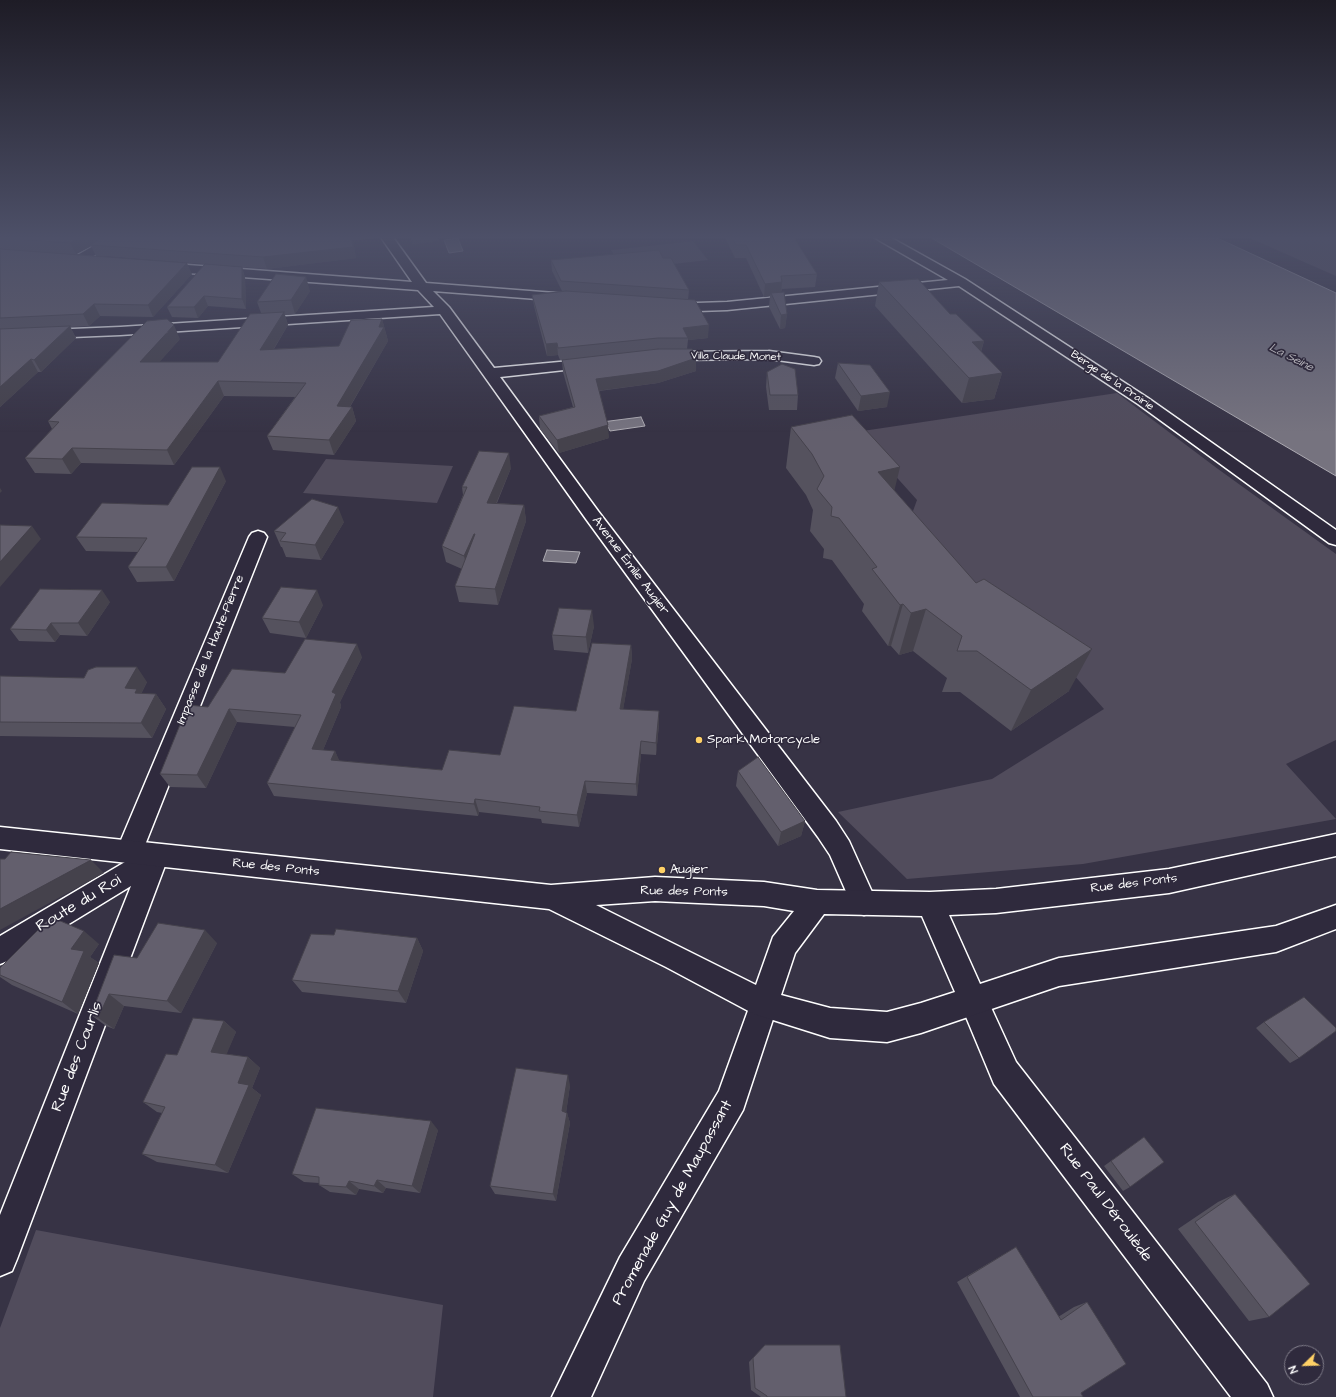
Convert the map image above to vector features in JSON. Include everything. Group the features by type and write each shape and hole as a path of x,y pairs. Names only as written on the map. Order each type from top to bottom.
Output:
{"street":[{"name":"Avenue Émile Augier","path":"436,301 444,310 491,373 592,515 827,829 840,849 864,903"},
{"path":"658,304 697,307 727,306 774,301"},
{"name":"Berge de la Prairie","path":"990,301 1143,401 1336,539"},
{"path":"0,336 152,329 444,310"},
{"path":"152,329 162,317"},
{"name":"Villa Claude Monet","path":"650,357 769,356 814,361"},
{"path":"491,373 602,362"},
{"name":"Impasse de la Haute-Pierre","path":"143,854 258,537"},
{"name":"Rue des Ponts","path":"0,838 551,897 655,890 764,894 817,902 930,904 996,901 1169,881 1336,845"},
{"name":"Route du Roi","path":"0,951 112,884 143,854"},
{"name":"Rue des Courlis","path":"0,1259 143,854"},
{"name":"Rue des Ponts","path":"551,897 676,958 764,1004 830,1023 887,1027 921,1018 973,1000"},
{"name":"Promenade Guy de Maupassant","path":"571,1397 632,1269 732,1099 783,946 817,902"},
{"name":"Rue Paul Déroulède","path":"930,904 1006,1073 1254,1397"},
{"path":"973,1000 1059,972 1276,939 1336,917"}],"shaded area":[{"path":"1117,393 1218,469 1336,554 1336,740 1286,764 1336,819 1083,864 907,879 838,812 992,779 1104,709 1005,597 959,578 913,523 913,511 917,500 856,432"},
{"path":"326,459 453,466 437,503 303,493"},
{"path":"36,1230 443,1305 433,1397 0,1397 0,1328"}],"water":[{"name":"La Seine","path":"1039,301 1336,301 1336,476"},
{"path":"641,417 645,426 610,431 608,427 604,427 602,422"},
{"path":"547,550 580,552 576,563 543,561"}],"building":[{"path":"0,301 152,301 148,305 94,304 83,314 0,318"},
{"path":"172,301 199,301 194,307 167,307"},
{"path":"534,301 696,301 709,325 683,328 688,338 658,338 558,348 557,343 546,344"},
{"path":"775,301 785,301 787,314 781,315"},
{"path":"897,301 938,301 950,314 956,314 984,341 972,342 1002,373 969,378"},
{"path":"284,312 260,350 339,346 351,320 382,319 379,327 384,327 337,406 352,407 329,440 267,436 306,383 218,381 167,450 72,448 62,459 25,458 59,422 48,421 147,321 167,319 174,325 140,362 218,362 250,314"},
{"path":"70,326 34,360 31,359 0,387 0,329"},
{"path":"658,349 692,349 696,358 658,371 596,379 608,425 557,440 539,416 575,407 562,360"},
{"path":"838,363 870,365 890,392 861,396"},
{"path":"782,364 795,369 798,395 770,395 767,372"},
{"path":"852,415 900,467 878,472 976,583 984,579 1092,649 1031,690 977,651 957,651 962,636 926,609 911,613 903,604 900,605 872,569 877,567 839,518 831,516 832,507 817,489 824,476 812,454 791,427"},
{"path":"479,451 509,453 487,503 524,505 495,589 455,586 475,534 464,556 442,546 467,487 462,487"},
{"path":"192,467 220,467 166,567 128,567 147,538 76,537 102,503 168,505"},
{"path":"312,499 338,507 315,545 280,541 286,533 274,531"},
{"path":"0,525 32,526 0,562"},
{"path":"281,587 317,590 299,622 262,618"},
{"path":"40,589 102,590 78,623 51,623 46,630 10,629"},
{"path":"559,608 592,610 586,637 552,635"},
{"path":"305,639 357,644 332,692 336,694 312,749 335,751 331,760 442,770 449,750 500,755 514,706 576,711 592,643 631,645 620,709 659,711 656,743 641,741 636,784 585,781 577,815 539,811 540,807 475,799 474,804 267,783 301,715 229,709 197,775 160,774 188,705 208,707 232,669 285,673"},
{"path":"96,667 137,667 125,688 137,689 135,693 156,694 141,723 0,722 0,676 84,678 88,670"},
{"path":"758,757 805,821 781,832 738,771"},
{"path":"11,852 91,860 0,909 0,859 5,859"},
{"path":"51,917 84,931 71,949 84,951 62,1002 0,975 0,968"},
{"path":"158,923 205,930 167,1001 109,994 98,1018 91,1015 114,955 137,958"},
{"path":"336,929 417,938 398,991 292,980 311,934 334,935"},
{"path":"1304,997 1336,1028 1336,1031 1299,1058 1264,1022"},
{"path":"193,1018 224,1021 211,1052 248,1057 238,1083 249,1085 215,1165 142,1154 165,1107 143,1102 166,1054 177,1055"},
{"path":"516,1068 568,1075 562,1111 567,1113 553,1194 490,1186"},
{"path":"316,1108 431,1121 412,1186 377,1180 374,1186 349,1181 346,1187 319,1185 319,1177 292,1174"},
{"path":"1144,1137 1164,1162 1130,1187 1111,1161"},
{"path":"1235,1194 1310,1284 1269,1317 1195,1222"},
{"path":"1016,1247 1061,1320 1087,1302 1126,1364 1081,1393 1083,1397 1033,1397 967,1277"},
{"path":"765,1345 840,1345 846,1397 767,1397 755,1388 753,1358"}],"place":[{"name":"Spark Motorcycle","path":"699,740"},
{"name":"Augier","path":"662,870"}]}
